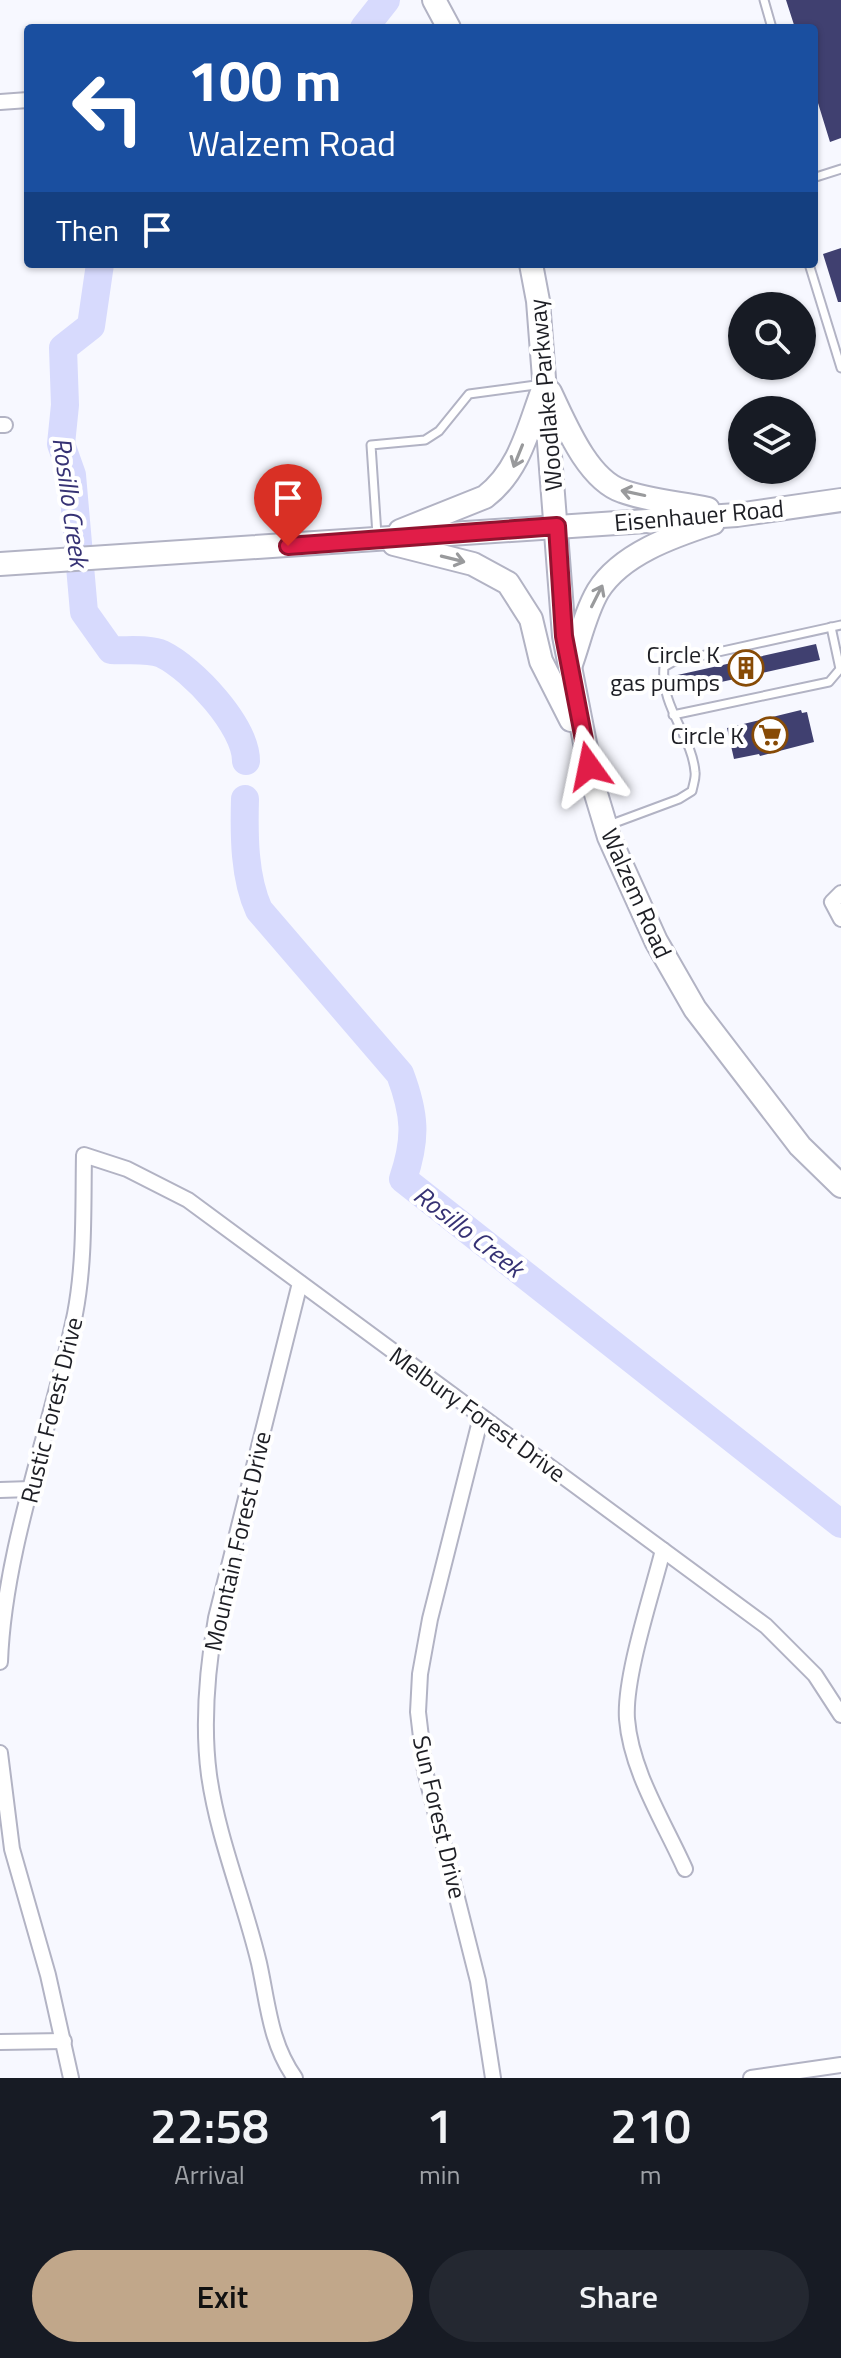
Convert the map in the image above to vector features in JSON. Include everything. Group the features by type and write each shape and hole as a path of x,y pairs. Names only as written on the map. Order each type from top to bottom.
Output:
{"main road":[{"path":"434,0 447,24"},
{"name":"Woodlake Parkway","path":"532,268 538,301 557,526"},
{"path":"545,383 580,451 602,478 620,491 737,515"},
{"path":"378,540 485,497 497,488 514,466 545,383"},
{"name":"Eisenhauer Road","path":"557,526 737,515 833,499"},
{"path":"569,669 597,594 612,572 631,557 695,529 737,515"},
{"path":"0,564 557,526"},
{"name":"Walzem Road","path":"557,526 560,599 569,669 585,748 606,827 656,941 695,1009 800,1146 841,1186"},
{"path":"378,540 473,564 508,583 531,619 541,661 585,748"}],"street":[{"path":"0,102 24,100"},
{"path":"837,897 841,919"},
{"name":"Melbury Forest Drive","path":"84,1155 127,1169 188,1200 766,1626 815,1675 841,1715"},
{"name":"Rustic Forest Drive","path":"0,1662 6,1602 75,1311 83,1254 84,1155"},
{"name":"Mountain Forest Drive","path":"295,2078 280,2056 273,2035 259,1963 231,1869 209,1777 206,1731 210,1652 216,1618 300,1283"},
{"name":"Sun Forest Drive","path":"481,1417 430,1619 420,1674 418,1712 425,1771 478,1981 493,2078"},
{"path":"0,1490 31,1489"},
{"path":"663,1550 630,1682 627,1723 637,1764 685,1869"},
{"path":"0,1753 12,1849 64,2041 71,2078"},
{"path":"0,2042 64,2041"},
{"path":"751,2078 841,2065"}],"lane":[{"path":"764,0 771,24"},
{"path":"818,175 841,169"},
{"path":"810,268 841,368"},
{"path":"378,540 371,445 425,440 439,431 469,394 545,383"},
{"path":"606,827 692,791 696,773 673,715 663,678 664,667 673,662 841,625"},
{"path":"673,715 829,682 840,669 831,627"}],"building":[{"path":"786,0 841,0 841,138 830,142 818,103 818,24 794,24"},
{"path":"841,248 841,302 838,302 823,254"},
{"name":"Circle K gas pumps","path":"816,644 820,660 676,692 673,676"},
{"name":"Circle K","path":"801,710 802,713 807,712 814,742 760,756 734,759 727,728"}],"waterway":[{"name":"Rosillo Creek","path":"367,24 386,0"},
{"name":"Rosillo Creek","path":"99,268 91,326 63,348 65,405 61,444 72,475 84,612 111,650 157,652 188,672 228,716 244,747 246,761"},
{"name":"Rosillo Creek","path":"245,799 248,870 259,910 400,1074 409,1102 412,1126 411,1151 403,1179 841,1524"}],"place":[{"name":"Circle K gas pumps","path":"746,668"},
{"name":"Circle K","path":"770,735"}],"route":[{"path":"288,546 557,526 564,636 589,766"}]}
